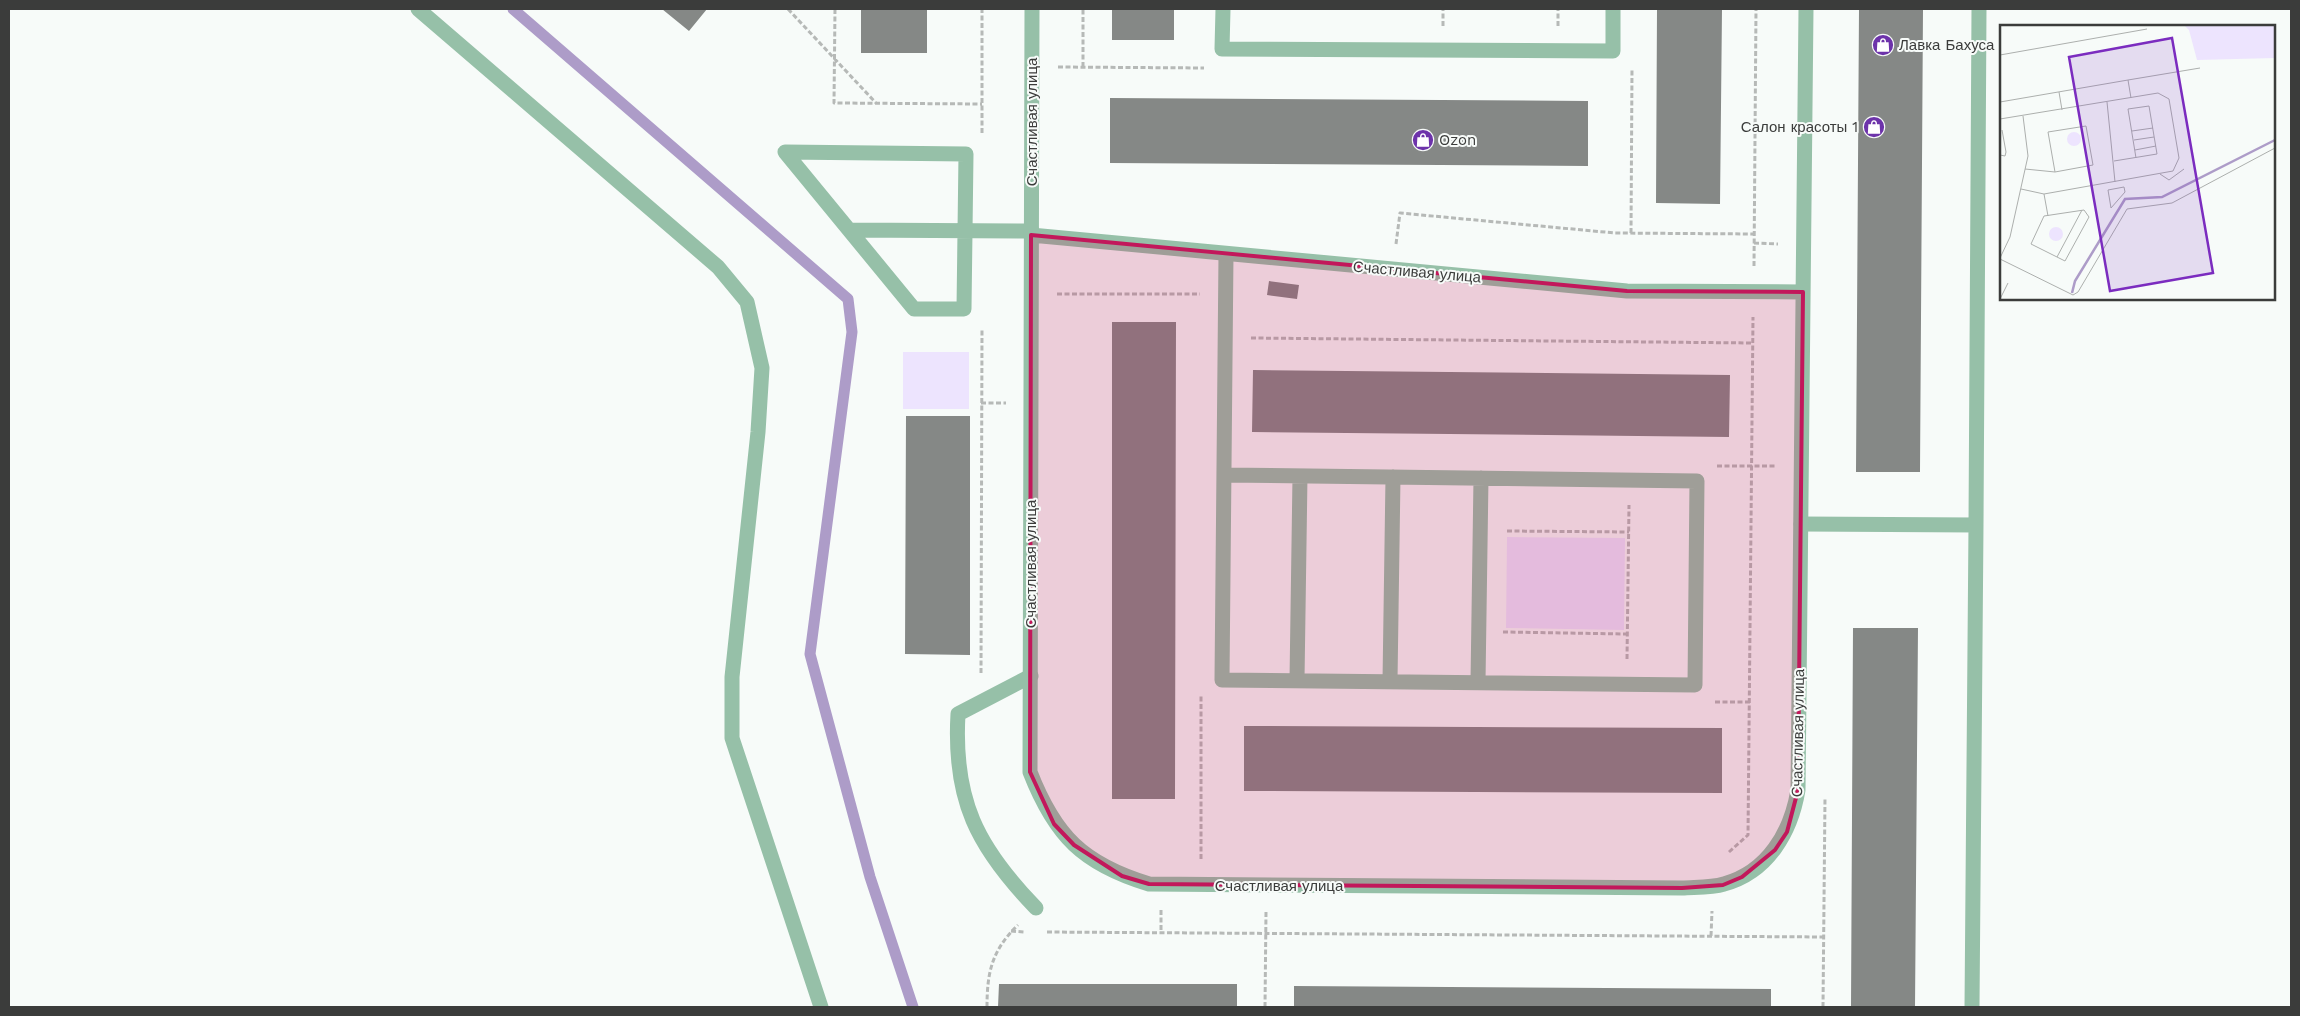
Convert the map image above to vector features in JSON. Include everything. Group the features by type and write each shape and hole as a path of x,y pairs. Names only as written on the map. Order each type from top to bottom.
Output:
{"street":[{"path":"418,9 718,267 747,302 762,368 758,432 732,677 732,738 821,1007"},
{"name":"Счастливая улица","path":"1032,9 1030,772 1040,799 1054,824 1074,845 1096,863 1122,876 1149,884 1682,888 1723,885 1742,877 1760,865 1775,850 1787,832 1795,812 1798,790 1806,9"},
{"path":"1223,9 1222,49 1613,52 1613,9"},
{"path":"1972,1007 1980,9"},
{"path":"785,152 966,154 965,231 964,309 914,308 785,152"},
{"path":"849,230 1031,233"},
{"name":"Счастливая улица","path":"1031,233 1226,254 1627,291 1803,292"},
{"path":"1224,475 1697,481 1695,685 1222,680 1226,254"},
{"path":"1297,680 1300,476"},
{"path":"1390,682 1393,477"},
{"path":"1478,682 1481,478"},
{"path":"1801,524 1976,525"},
{"path":"1031,676 958,714 956,744 959,775 966,805 977,831 991,856 1008,878 1036,908"}],"path":[{"path":"788,9 877,103"},
{"path":"835,9 834,103 982,104"},
{"path":"982,9 982,143"},
{"path":"1083,9 1083,67"},
{"path":"1722,857 1748,835 1756,9"},
{"path":"1631,233 1632,62"},
{"path":"1386,244 1396,245 1400,213 1631,233 1754,234"},
{"path":"1049,294 1226,294"},
{"path":"981,701 982,327"},
{"path":"1226,337 1753,343"},
{"path":"981,403 1012,403"},
{"path":"1627,684 1630,480"},
{"path":"1500,531 1629,532"},
{"path":"1499,632 1628,634"},
{"path":"1265,1007 1266,886"},
{"path":"1161,902 1161,932"},
{"path":"987,1007 987,978 1002,941 1036,908"},
{"path":"1012,932 1031,932"},
{"path":"1041,932 1824,936"}],"highlighted area":[{"path":"1031,235 1627,291 1803,292 1798,790 1787,832 1775,850 1742,877 1723,885 1682,888 1149,884 1122,876 1074,845 1054,824 1030,772"}],"shaded area":[{"path":"903,352 969,352 969,409 903,409"},
{"path":"1507,537 1625,538 1624,630 1506,628"}],"building":[{"path":"662,9 707,9 689,31"},
{"path":"861,9 927,9 927,53 861,53"},
{"path":"1112,9 1174,9 1174,40 1112,40"},
{"path":"1657,9 1722,9 1720,204 1656,203"},
{"path":"1859,9 1923,9 1920,472 1856,472"},
{"path":"1110,98 1588,101 1588,166 1110,163"},
{"path":"1269,281 1299,285 1297,299 1267,295"},
{"path":"1112,322 1176,322 1175,799 1112,799"},
{"path":"1253,370 1730,375 1729,437 1252,432"},
{"path":"906,416 970,416 970,655 905,654"},
{"path":"1853,628 1918,628 1915,1007 1851,1007"},
{"path":"1244,726 1722,728 1722,793 1244,791"},
{"path":"999,984 1237,984 1237,1007 998,1007"},
{"path":"1294,986 1771,989 1771,1007 1294,1007"}],"waterway":[{"path":"513,9 848,299 852,332 810,654 870,877 913,1007"}],"place":[{"name":"Лавка Бахуса","path":"1883,45"},
{"name":"Салон красоты 1","path":"1874,127"},
{"name":"Ozon","path":"1423,140"}]}
